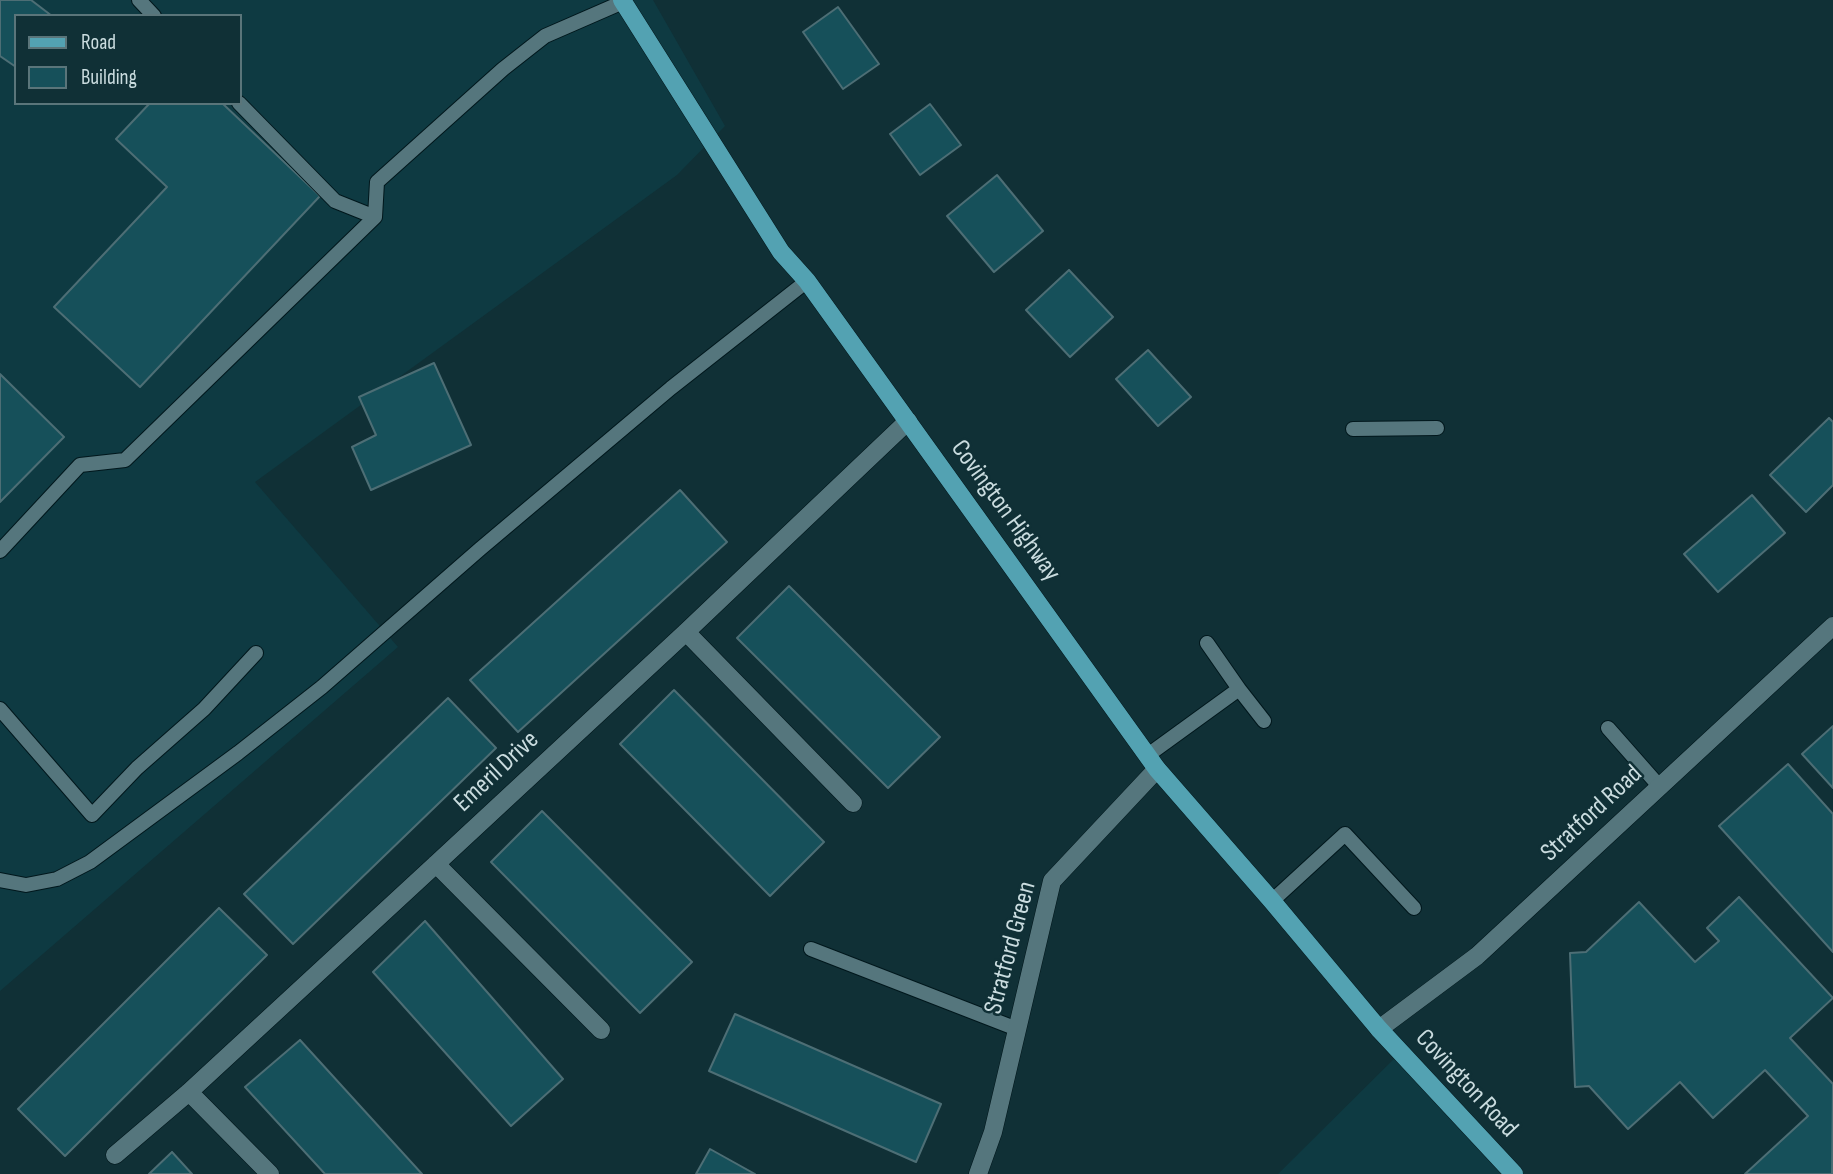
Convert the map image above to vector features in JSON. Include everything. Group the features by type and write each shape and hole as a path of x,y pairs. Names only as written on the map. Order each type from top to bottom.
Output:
{"main road":[{"name":"Covington Highway","path":"623,1 781,252 807,281 1152,762 1379,1029"},
{"name":"Covington Road","path":"1379,1029 1514,1174"}],"street":[{"name":"Emeril Drive","path":"116,1155 189,1092 436,864 908,421"},
{"name":"Stratford Road","path":"1379,1029 1477,956 1833,626"},
{"path":"686,632 853,803"},
{"name":"Stratford Green","path":"978,1174 993,1132 1052,881 1152,762"},
{"path":"436,864 601,1030"},
{"path":"189,1092 270,1174"}],"lane":[{"path":"139,0 152,14"},
{"path":"0,551 80,466 125,460 375,217 377,182 503,69 545,36 623,1"},
{"path":"241,105 335,201 375,217"},
{"path":"0,880 26,885 57,879 90,862 227,761 322,687 671,388 807,281"},
{"path":"1353,429 1437,428"},
{"path":"1207,643 1264,721"},
{"path":"0,709 92,814 137,768 204,709 256,653"},
{"path":"1152,762 1239,689"},
{"path":"1608,728 1660,787"},
{"path":"1272,901 1345,834 1414,908"},
{"path":"811,949 1017,1028"}],"shaded area":[{"path":"0,0 653,0 725,126 677,175 255,482 398,647 0,991"},
{"path":"1406,1047 1525,1174 1278,1174"}],"building":[{"path":"0,0 31,0 49,14 14,14 14,66 0,56"},
{"path":"838,7 879,64 843,89 803,32"},
{"path":"930,104 961,145 920,175 890,134"},
{"path":"148,105 224,105 320,196 140,387 54,307 167,187 116,139"},
{"path":"997,175 1043,231 994,272 947,216"},
{"path":"1069,270 1113,317 1070,357 1026,310"},
{"path":"1148,350 1191,397 1158,426 1116,379"},
{"path":"434,363 471,445 371,490 352,447 376,435 359,397"},
{"path":"0,374 64,437 0,502"},
{"path":"1829,418 1833,422 1833,485 1806,512 1770,475"},
{"path":"680,490 727,542 518,732 470,680"},
{"path":"1752,495 1785,533 1718,592 1684,554"},
{"path":"789,586 940,737 888,788 737,638"},
{"path":"674,690 824,842 770,896 620,744"},
{"path":"448,698 496,748 293,944 244,894"},
{"path":"1833,726 1833,788 1802,754"},
{"path":"1788,764 1833,814 1833,952 1719,826"},
{"path":"542,811 692,962 640,1013 491,862"},
{"path":"1739,897 1833,998 1790,1038 1833,1084 1832,1174 1745,1174 1808,1116 1765,1070 1713,1118 1680,1082 1628,1129 1589,1086 1575,1087 1570,953 1586,952 1639,902 1695,962 1719,941 1707,928"},
{"path":"219,908 267,955 65,1156 18,1109"},
{"path":"425,921 563,1079 511,1126 373,972"},
{"path":"735,1014 941,1104 916,1162 709,1071"},
{"path":"300,1040 422,1174 325,1174 245,1087"},
{"path":"710,1149 755,1174 696,1174"},
{"path":"172,1152 192,1174 149,1174"}]}
